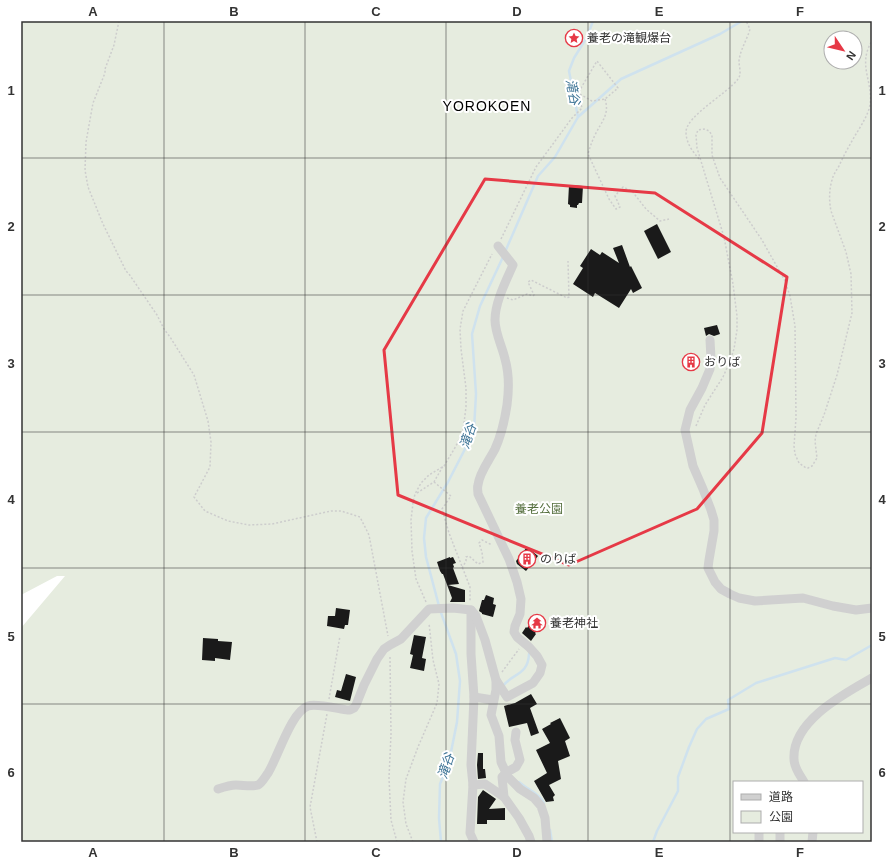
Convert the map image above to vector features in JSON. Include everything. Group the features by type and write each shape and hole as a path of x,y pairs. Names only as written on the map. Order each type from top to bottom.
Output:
{"street":[{"path":"496,680 507,697 533,682 540,673 542,665 537,656 517,637 514,632 520,614 521,600 517,582 509,559 478,494 480,477 495,448 507,404 508,381 506,360 495,322 501,295 513,265 498,246"},
{"path":"710,340 710,369 690,410 685,430 693,466 714,520 714,531 708,568 715,582 721,589 739,598 755,601 803,598 856,610 872,608"},
{"path":"218,789 235,785 250,786 261,783 265,779 288,730 301,711 309,705 348,710 354,708 377,659 386,647 401,639 429,609 453,608 471,610 476,616 485,640 496,680 496,690 491,715 499,736 501,762 508,777 520,789 534,798 541,806 545,818 547,842"},
{"path":"471,610 471,654 474,697 471,765 473,785 470,833 474,842"},
{"path":"803,781 798,772 794,759 799,736 816,715 833,701 872,678"},
{"path":"474,697 494,700"},
{"path":"488,786 516,767 520,760 515,740 516,732"},
{"path":"504,797 507,773"},
{"path":"473,785 486,784 504,797 519,818 531,842"}],"path":[{"path":"119,21 114,45 93,103 86,142 85,170 88,187 102,224 126,271 157,315 164,329 194,375 208,421 211,442 210,466 194,497 204,511 228,521 249,525 272,524 331,511 341,511 360,517 369,535 390,644 391,734 388,778 391,820 397,842"},
{"path":"700,161 691,148 685,134 686,127 697,114 733,85 740,76 739,61 742,48 750,29 746,21"},
{"path":"688,444 705,405 723,377 730,361 734,349 737,330 737,316 733,284 724,237 697,148 696,135 698,130 705,128 710,131 712,135 712,155 720,178 762,240 785,282 790,296 795,326 795,454 799,463 806,468 812,466 816,458 816,434 835,382 852,313 851,274 846,252 831,210 830,195 832,180 869,108 870,89 865,71 865,62 866,53 872,41"},
{"path":"415,494 434,482 456,446 463,431 466,417 466,388 460,329 463,311 490,257 498,246 536,167 572,118 582,108 578,93 597,61 618,88 605,99 592,102 578,93"},
{"path":"605,99 607,107 605,115 594,136 588,154 609,199 616,209 620,207 615,196 622,188 632,191 646,209 660,221 669,219"},
{"path":"501,295 513,300 527,294 533,296 534,295 528,282 531,280 567,298 569,297 568,261"},
{"path":"413,842 406,824 403,802 406,779 437,703 439,684 433,660 429,609 416,579 412,551 411,520 415,494 429,475 444,466"},
{"path":"434,482 451,496 442,509 449,533 470,587 471,610"},
{"path":"462,568 466,561 466,557 469,556 478,564 483,562 479,543 482,540 493,546"},
{"path":"317,842 310,807 340,636"},
{"path":"496,680 524,643"}],"highlighted area":[{"path":"485,179 655,193 787,277 762,433 697,509 569,565 398,495 384,350"}],"green space":[{"name":"養老公園","path":"21,21 872,21 872,842 21,842 21,628 65,576 57,576 21,595"}],"building":[{"path":"569,185 583,186 582,203 577,205 577,208 570,207 568,204"},
{"path":"657,224 671,252 658,259 644,231"},
{"path":"622,245 630,267 631,266 642,288 633,293 631,289 619,308 595,293 593,297 573,284 583,268 580,266 591,249 600,255 602,252 619,263 613,248"},
{"path":"717,325 720,334 714,336 709,334 706,336 704,328"},
{"name":"のりば","path":"527,547 538,556 526,571 517,564 516,561"},
{"path":"453,557 456,563 453,564 453,568 459,584 448,585 465,590 465,602 450,602 452,598 437,562"},
{"path":"486,595 494,598 493,604 496,605 493,617 482,614 479,611 482,600 484,600"},
{"path":"336,608 350,610 348,625 345,625 344,629 327,626 328,616 335,616"},
{"path":"536,616 544,621 531,641 522,633"},
{"path":"414,635 426,637 422,658 426,659 424,671 410,668 413,655 410,654"},
{"path":"203,638 232,642 230,660 215,658 215,661 202,660"},
{"path":"346,674 356,677 350,701 335,697 337,690 341,691"},
{"path":"531,694 537,704 530,708 539,733 531,736 527,723 509,727 504,706 515,703"},
{"path":"560,718 570,738 565,741 570,756 558,761 561,779 549,785 555,795 553,797 554,801 546,802 534,781 547,773 536,750 550,743 542,729"},
{"path":"478,753 483,753 483,769 485,769 486,778 478,779"},
{"path":"483,790 496,799 489,809 505,808 505,820 487,820 487,824 477,824 478,797"}],"waterway":[{"name":"滝谷","path":"505,252 538,176 555,157 578,117 569,71 574,58 587,37 593,21"},
{"path":"578,117 621,79 720,34 742,21"},
{"name":"滝谷","path":"439,606 426,557 424,538 426,518 448,482 474,429 476,394 472,334 480,306 503,257"},
{"name":"滝谷","path":"440,610 456,654 460,681 457,722 449,762 440,784 439,818 441,842"},
{"path":"653,842 657,831 678,791 678,777 689,747 697,729 706,719 729,709 728,700 756,683 835,658 846,660 872,645"},
{"path":"502,687 506,682 523,670 528,661 529,654"},
{"path":"519,782 536,794 544,803"},
{"path":"550,830 552,842"}],"place":[{"name":"養老の滝観爆台","path":"574,38"},
{"name":"おりば","path":"691,362"},
{"name":"のりば","path":"527,559"},
{"name":"養老神社","path":"537,623"}],"district":[{"name":"YOROKOEN","path":"487,106"}]}
